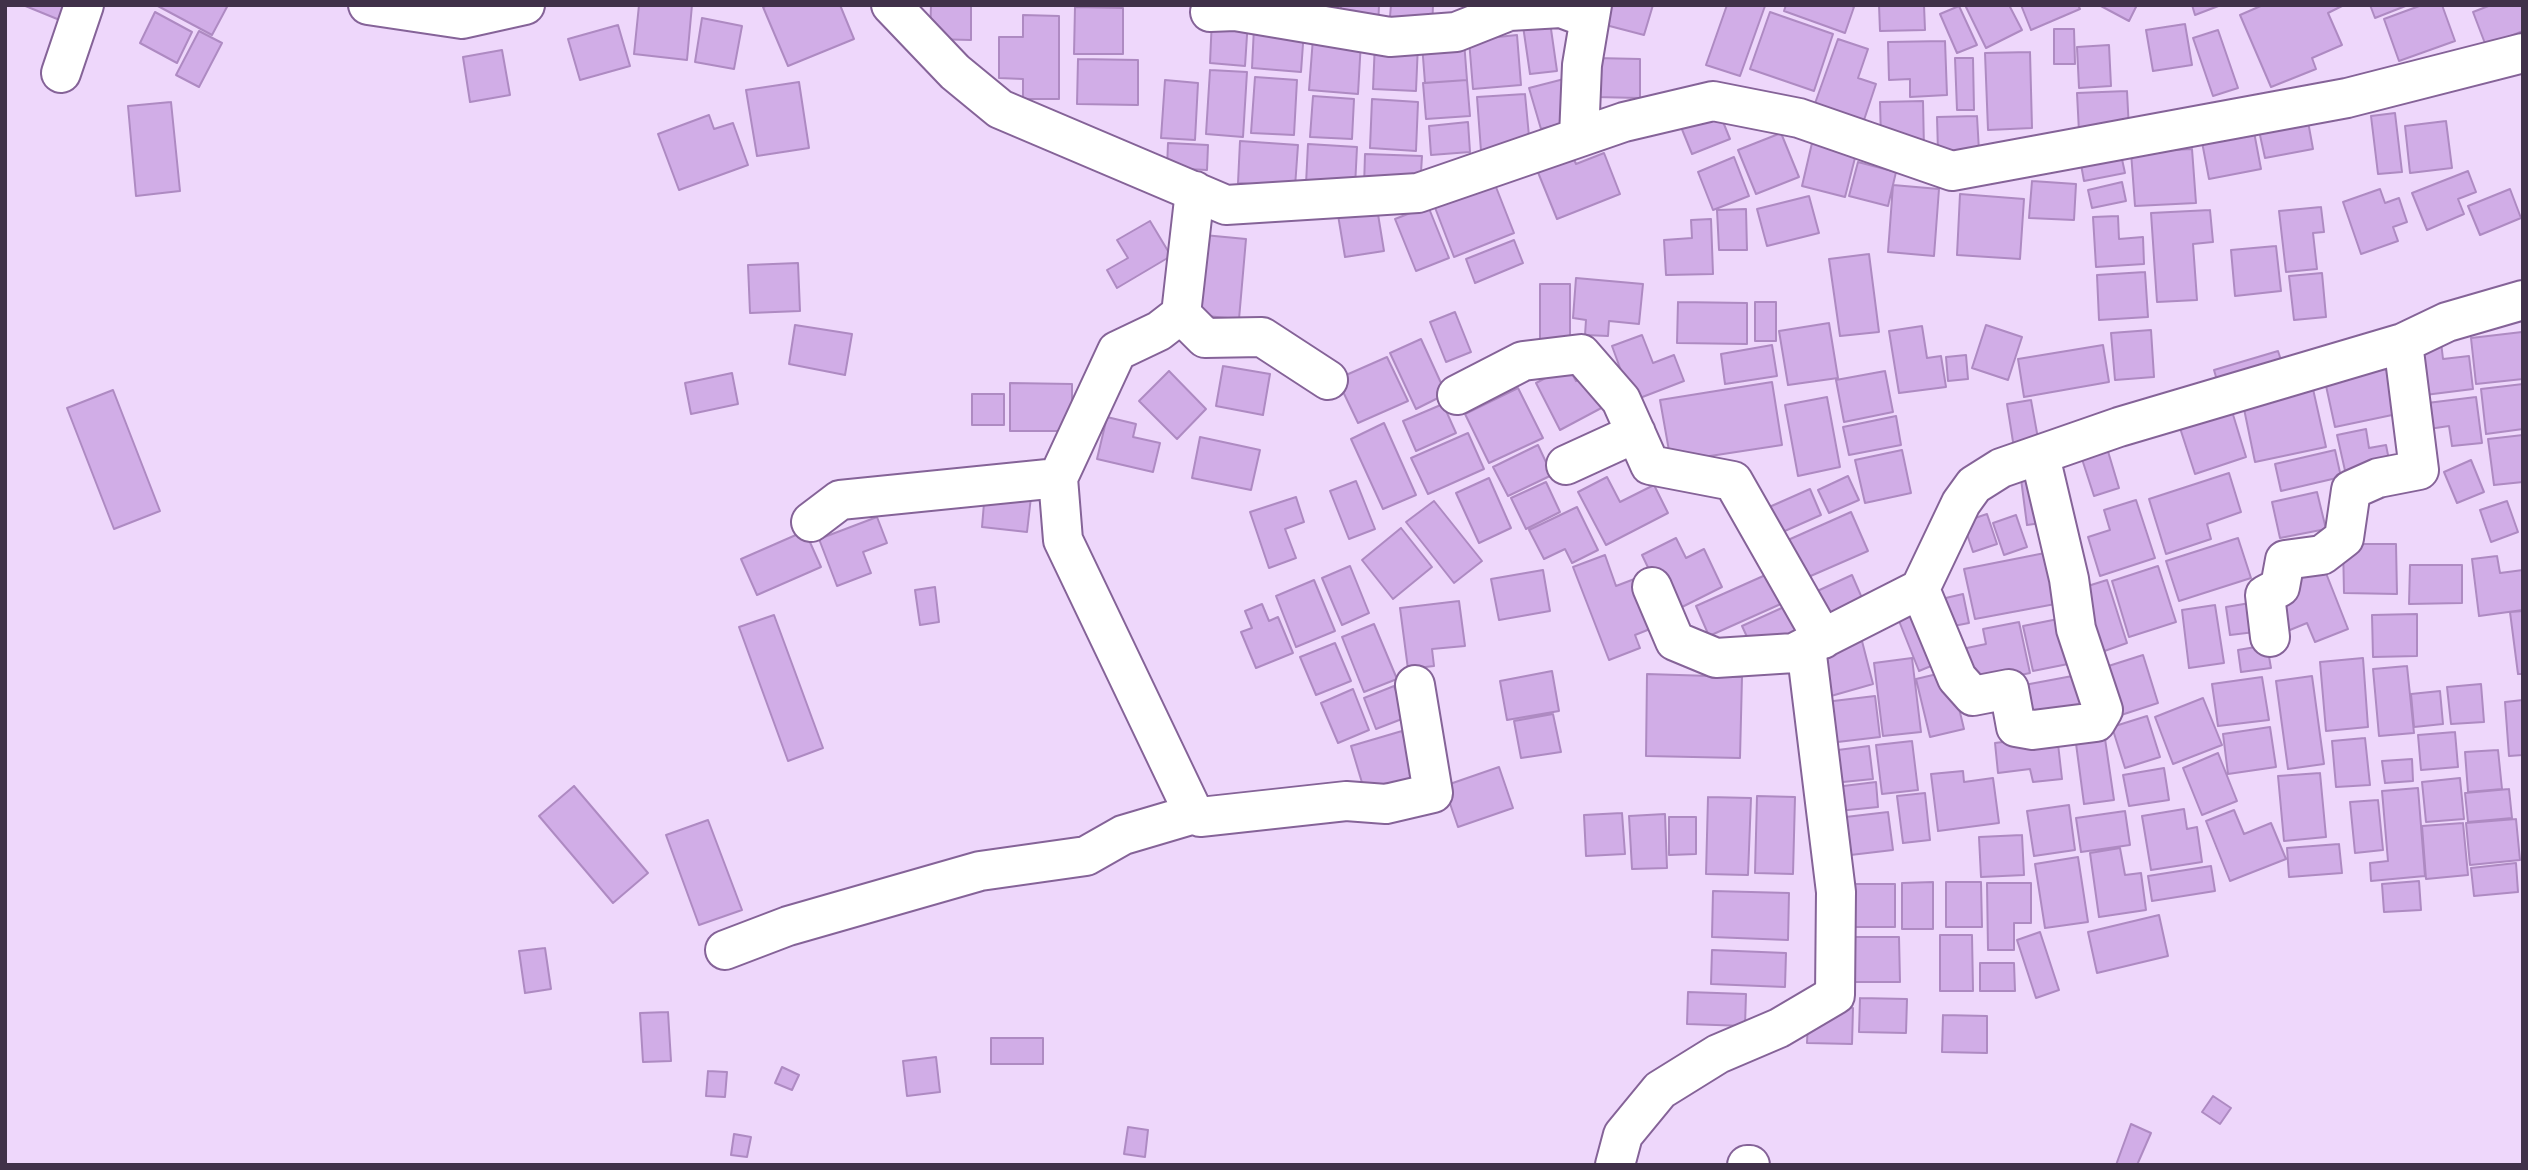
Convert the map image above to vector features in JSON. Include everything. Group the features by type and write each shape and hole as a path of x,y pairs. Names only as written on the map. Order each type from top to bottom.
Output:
{"street":[{"path":"61,73 84,5"},
{"path":"368,5 462,19 525,5"},
{"path":"891,5 955,72 1000,109 1226,205 1418,193 1624,122 1713,101 1799,118 1952,171 2347,98 2523,53"},
{"path":"1210,12 1235,11 1390,37 1456,32 1509,12 1561,8 1590,12 1579,137"},
{"path":"1195,191 1181,314 1159,331 1117,351 1058,478 1063,540 1194,814 1200,817 1346,801 1386,804 1433,793 1415,685"},
{"path":"1652,587 1675,641 1716,658 1757,658 1794,653 1920,589 1961,503 1974,485 2001,468 2119,427 2403,343 2447,322 2523,300"},
{"path":"1181,314 1205,338 1262,337 1328,380"},
{"path":"2270,637 2265,595 2280,587 2285,561 2322,555 2344,538 2351,490 2378,478 2419,470 2403,343"},
{"path":"1457,395 1523,361 1581,354 1621,400 1650,466 1733,481 1815,643 1836,892 1835,995 1779,1028 1718,1054 1660,1090 1623,1135 1615,1165"},
{"path":"1566,465 1636,433"},
{"path":"1920,589 1957,678 1973,696 2009,689 2016,727 2033,730 2096,722 2103,710 2076,629 2069,579 2040,456"},
{"path":"811,522 839,500 1058,478"},
{"path":"725,950 788,926 980,871 1086,856 1123,835 1194,814"}],"building":[{"path":"23,5 74,5 67,23"},
{"path":"156,5 228,5 212,35"},
{"path":"639,5 692,5 687,60 634,54"},
{"path":"840,5 854,39 788,66 763,7"},
{"path":"931,5 971,5 971,40 930,39"},
{"path":"1341,5 1379,5 1378,29 1340,26"},
{"path":"1391,5 1433,5 1432,31 1389,28"},
{"path":"1603,5 1653,5 1644,35 1598,23"},
{"path":"1727,5 1765,6 1740,76 1706,65"},
{"path":"1786,5 1854,7 1845,33 1784,11"},
{"path":"1879,5 1924,5 1925,30 1880,31"},
{"path":"1965,5 2009,5 2022,30 1986,48"},
{"path":"2021,5 2078,5 2080,9 2031,30"},
{"path":"2099,5 2137,5 2129,21"},
{"path":"2192,5 2221,5 2195,15"},
{"path":"2263,5 2344,5 2328,13 2342,45 2312,58 2316,69 2271,87 2240,15"},
{"path":"2370,5 2408,5 2375,18"},
{"path":"2422,5 2442,5 2455,41 2399,61 2384,19"},
{"path":"2491,5 2523,5 2523,31 2486,46 2473,12"},
{"path":"1959,6 1977,45 1957,53 1940,14"},
{"path":"1075,7 1123,8 1123,54 1074,54"},
{"path":"155,12 192,32 177,63 140,43"},
{"path":"1770,12 1833,34 1814,91 1750,69"},
{"path":"1023,15 1059,16 1059,99 1023,99 1023,79 999,78 999,37 1023,37"},
{"path":"702,18 742,26 734,69 695,62"},
{"path":"1212,18 1248,20 1245,66 1210,63"},
{"path":"1550,22 1557,71 1530,74 1523,26"},
{"path":"2185,24 2192,65 2153,71 2146,30"},
{"path":"618,25 630,66 580,80 568,39"},
{"path":"1254,27 1304,30 1301,72 1252,68"},
{"path":"2054,29 2074,29 2075,64 2054,64"},
{"path":"2218,30 2238,88 2213,96 2193,38"},
{"path":"199,31 222,43 199,87 176,75"},
{"path":"1517,35 1521,85 1473,89 1469,40"},
{"path":"1313,38 1361,41 1358,94 1309,90"},
{"path":"1838,39 1868,49 1858,78 1876,84 1862,126 1813,109"},
{"path":"1464,41 1467,80 1425,83 1422,44"},
{"path":"1945,41 1947,95 1910,97 1910,79 1889,80 1888,42"},
{"path":"1375,42 1418,44 1416,91 1373,89"},
{"path":"2109,45 2111,86 2079,88 2077,47"},
{"path":"502,50 510,95 470,102 463,57"},
{"path":"2030,52 2032,128 1988,130 1985,53"},
{"path":"1596,58 1640,59 1640,98 1595,97"},
{"path":"1955,58 1973,58 1974,110 1957,110"},
{"path":"1078,59 1138,60 1138,105 1077,104"},
{"path":"1210,70 1247,72 1243,137 1206,134"},
{"path":"1255,77 1297,80 1294,135 1251,133"},
{"path":"1564,79 1575,120 1541,129 1529,88"},
{"path":"1165,80 1198,83 1195,140 1161,138"},
{"path":"1467,80 1470,116 1426,119 1423,83"},
{"path":"799,82 809,148 757,156 746,90"},
{"path":"2127,91 2129,130 2079,132 2077,93"},
{"path":"1525,94 1530,147 1481,151 1477,97"},
{"path":"1313,96 1354,99 1352,139 1310,137"},
{"path":"1372,99 1418,102 1416,151 1370,148"},
{"path":"1923,101 1924,149 1881,139 1880,102"},
{"path":"171,102 180,191 136,196 128,106"},
{"path":"1717,107 1730,139 1692,154 1679,122"},
{"path":"2395,113 2402,172 2378,174 2371,116"},
{"path":"709,115 714,129 733,123 748,165 679,190 658,134"},
{"path":"1977,116 1979,151 1938,152 1937,117"},
{"path":"2307,116 2313,149 2265,158 2258,126"},
{"path":"2446,121 2452,168 2410,173 2405,126"},
{"path":"1468,122 1470,152 1431,155 1429,126"},
{"path":"2254,132 2261,169 2209,179 2202,142"},
{"path":"1781,133 1799,177 1756,194 1738,150"},
{"path":"1240,141 1298,145 1295,187 1238,183"},
{"path":"1168,143 1208,145 1207,170 1167,168"},
{"path":"1812,143 1856,154 1845,197 1802,186"},
{"path":"1308,144 1357,147 1355,187 1306,184"},
{"path":"2192,149 2196,203 2135,206 2131,152"},
{"path":"2120,150 2125,173 2084,181 2080,159"},
{"path":"1570,151 1576,164 1604,153 1620,194 1557,219 1535,165"},
{"path":"1365,154 1422,156 1420,189 1364,187"},
{"path":"1734,157 1749,196 1713,210 1698,172"},
{"path":"1858,162 1896,172 1888,206 1849,196"},
{"path":"2468,171 2476,192 2458,199 2464,214 2427,230 2412,193"},
{"path":"2032,181 2076,184 2074,220 2029,218"},
{"path":"1494,182 1514,233 1454,257 1434,205"},
{"path":"2122,182 2126,201 2092,208 2088,190"},
{"path":"1893,185 1939,189 1934,256 1888,252"},
{"path":"2380,189 2385,203 2399,198 2407,222 2393,227 2398,241 2361,254 2343,202"},
{"path":"2510,189 2521,218 2480,235 2468,206"},
{"path":"1960,194 2024,199 2020,259 1957,255"},
{"path":"1809,196 1819,233 1767,246 1757,209"},
{"path":"1376,202 1384,251 1345,257 1337,209"},
{"path":"1428,206 1449,258 1416,271 1395,219"},
{"path":"2321,207 2324,232 2313,233 2317,269 2286,272 2279,211"},
{"path":"1746,209 1747,250 1719,250 1717,210"},
{"path":"2210,210 2213,242 2193,244 2197,300 2157,302 2151,213"},
{"path":"2118,216 2119,239 2143,237 2144,264 2096,267 2093,217"},
{"path":"1711,219 1713,274 1666,275 1664,240 1692,238 1691,220"},
{"path":"1150,221 1171,256 1117,288 1107,270 1128,258 1117,240"},
{"path":"1204,235 1246,239 1239,319 1195,315"},
{"path":"1514,240 1523,263 1475,283 1466,259"},
{"path":"2276,246 2281,291 2235,296 2231,250"},
{"path":"1869,254 1879,332 1840,336 1829,259"},
{"path":"798,263 800,311 750,313 748,265"},
{"path":"2145,272 2148,317 2099,320 2097,275"},
{"path":"2322,273 2326,317 2294,320 2289,276"},
{"path":"1576,278 1643,284 1639,324 1609,321 1608,336 1585,335 1586,320 1573,318"},
{"path":"1540,284 1570,284 1570,345 1540,345"},
{"path":"1678,302 1747,303 1747,344 1677,343"},
{"path":"1755,302 1776,302 1776,341 1755,341"},
{"path":"1455,312 1471,352 1446,362 1430,322"},
{"path":"1829,323 1838,378 1788,385 1779,331"},
{"path":"795,325 852,334 845,375 789,364"},
{"path":"1986,325 2022,337 2008,380 1972,368"},
{"path":"1922,326 1927,358 1941,356 1946,387 1899,393 1889,331"},
{"path":"2151,330 2154,377 2115,380 2111,333"},
{"path":"2522,332 2523,379 2476,384 2471,338"},
{"path":"1642,335 1653,363 1674,355 1684,381 1632,401 1612,346"},
{"path":"1421,339 1446,394 1416,409 1390,353"},
{"path":"2441,342 2443,359 2469,356 2473,389 2417,396 2410,346"},
{"path":"1772,345 1777,376 1725,384 1721,354"},
{"path":"2103,345 2109,382 2024,397 2018,359"},
{"path":"2278,351 2286,375 2221,394 2214,370"},
{"path":"1966,355 1968,379 1948,381 1946,357"},
{"path":"1387,357 1408,401 1358,423 1337,379"},
{"path":"2384,359 2397,414 2335,427 2323,372"},
{"path":"1223,366 1270,374 1263,415 1216,406"},
{"path":"1568,366 1576,381 1591,373 1607,405 1560,430 1536,383"},
{"path":"1169,371 1206,409 1177,439 1139,401"},
{"path":"1885,371 1893,412 1844,422 1836,380"},
{"path":"732,373 738,404 691,414 685,383"},
{"path":"1772,382 1782,445 1671,462 1660,400"},
{"path":"1010,383 1072,384 1072,431 1010,431"},
{"path":"2523,384 2523,429 2486,434 2481,389"},
{"path":"1518,388 1543,438 1489,463 1465,414"},
{"path":"2313,389 2326,447 2255,462 2243,404"},
{"path":"113,390 160,511 114,529 67,408"},
{"path":"972,394 1004,394 1004,425 972,425"},
{"path":"1827,397 1840,467 1798,476 1785,405"},
{"path":"2476,397 2482,443 2452,446 2449,426 2422,430 2419,404"},
{"path":"2031,400 2039,444 2014,448 2007,404"},
{"path":"1443,404 1456,433 1416,451 1403,421"},
{"path":"2231,408 2246,457 2195,474 2179,425"},
{"path":"1896,416 1901,445 1849,455 1843,427"},
{"path":"1107,417 1136,424 1133,437 1160,443 1153,472 1097,459"},
{"path":"1384,423 1416,495 1383,509 1351,439"},
{"path":"2366,429 2369,448 2386,445 2390,465 2346,475 2337,435"},
{"path":"1468,433 1484,469 1428,494 1411,458"},
{"path":"2523,435 2523,482 2494,485 2488,439"},
{"path":"1200,437 1260,450 1251,490 1192,478"},
{"path":"1538,445 1552,475 1508,496 1493,467"},
{"path":"2107,448 2119,488 2094,496 2081,456"},
{"path":"1902,450 1911,493 1865,503 1855,460"},
{"path":"2335,450 2341,477 2281,491 2275,464"},
{"path":"2471,460 2484,492 2457,503 2444,472"},
{"path":"2229,473 2241,512 2207,524 2211,539 2166,554 2149,499"},
{"path":"1848,476 1859,500 1829,513 1818,490"},
{"path":"2041,476 2048,522 2027,525 2021,479"},
{"path":"1607,477 1620,502 1654,485 1668,513 1606,545 1578,492"},
{"path":"1489,478 1511,528 1479,543 1456,493"},
{"path":"1356,481 1375,529 1349,539 1330,491"},
{"path":"1546,482 1560,512 1526,529 1511,498"},
{"path":"1810,489 1821,515 1778,534 1767,508"},
{"path":"985,491 1031,497 1027,532 982,527"},
{"path":"2317,492 2326,529 2280,538 2272,502"},
{"path":"1296,497 1304,522 1285,529 1296,558 1269,568 1250,512"},
{"path":"2136,500 2155,558 2100,576 2088,537 2110,530 2104,510"},
{"path":"1434,501 1482,561 1454,583 1406,522"},
{"path":"2507,501 2518,532 2491,542 2480,510"},
{"path":"1577,507 1598,550 1572,563 1565,549 1544,559 1529,530"},
{"path":"1851,512 1868,551 1806,578 1788,540"},
{"path":"1987,514 1997,544 1973,552 1963,522"},
{"path":"2016,515 2027,547 2004,555 1993,523"},
{"path":"877,517 887,543 863,552 871,573 837,586 819,539"},
{"path":"1401,528 1432,567 1393,599 1362,560"},
{"path":"805,531 821,567 757,595 741,559"},
{"path":"1676,538 1686,558 1704,549 1722,587 1670,613 1642,555"},
{"path":"2238,538 2251,578 2179,601 2166,561"},
{"path":"2343,544 2396,544 2397,594 2344,593"},
{"path":"2055,551 2066,602 1975,619 1964,569"},
{"path":"1605,555 1616,586 1637,578 1655,627 1635,635 1640,648 1609,660 1573,567"},
{"path":"2497,556 2500,573 2523,570 2523,610 2479,616 2472,559"},
{"path":"2410,565 2462,565 2462,603 2409,604"},
{"path":"1350,566 1369,613 1342,625 1322,578"},
{"path":"2158,566 2176,622 2129,637 2112,581"},
{"path":"2324,568 2348,629 2315,642 2307,623 2285,632 2273,602 2291,580"},
{"path":"1543,570 1550,611 1499,620 1491,579"},
{"path":"1770,573 1783,603 1709,636 1696,606"},
{"path":"1852,575 1865,605 1826,622 1813,593"},
{"path":"1314,580 1335,631 1296,647 1276,596"},
{"path":"2107,580 2127,643 2096,654 2075,590"},
{"path":"935,587 939,622 920,625 915,590"},
{"path":"1963,594 1969,623 1943,628 1937,600"},
{"path":"1459,601 1465,646 1432,649 1434,666 1408,669 1400,608"},
{"path":"1795,602 1807,628 1754,652 1742,626"},
{"path":"2250,603 2255,632 2230,635 2226,607"},
{"path":"1262,604 1269,621 1278,617 1293,653 1256,668 1241,632 1252,628 1245,611"},
{"path":"2215,605 2224,663 2189,668 2182,610"},
{"path":"1923,611 1943,661 1919,671 1899,621"},
{"path":"2523,611 2523,674 2518,674 2510,612"},
{"path":"2417,614 2417,656 2373,657 2372,615"},
{"path":"774,615 823,748 788,761 739,627"},
{"path":"2068,617 2078,662 2033,671 2023,626"},
{"path":"2019,622 2030,673 1970,686 1962,649 1986,644 1983,629"},
{"path":"1374,624 1397,679 1364,692 1342,637"},
{"path":"1862,641 1873,684 1824,698 1815,667 1828,663 1824,651"},
{"path":"1335,643 1351,681 1316,695 1300,657"},
{"path":"2267,645 2271,668 2241,672 2238,650"},
{"path":"2143,655 2158,703 2115,717 2099,669"},
{"path":"1912,658 1921,732 1883,736 1874,663"},
{"path":"2363,658 2368,727 2326,731 2320,662"},
{"path":"2407,666 2414,733 2379,736 2373,669"},
{"path":"1552,671 1559,711 1507,720 1500,681"},
{"path":"1950,671 1964,729 1930,737 1916,679"},
{"path":"1647,674 1742,677 1740,758 1646,756"},
{"path":"2083,674 2091,713 2027,725 2019,686"},
{"path":"2312,676 2324,764 2288,769 2276,681"},
{"path":"2262,677 2269,720 2218,726 2212,684"},
{"path":"2481,684 2484,722 2451,724 2447,687"},
{"path":"1394,686 1407,717 1376,729 1364,698"},
{"path":"1353,689 1369,730 1338,743 1321,703"},
{"path":"2440,691 2443,724 2414,727 2411,694"},
{"path":"1875,696 1880,737 1829,743 1825,702"},
{"path":"2203,698 2222,745 2173,764 2155,717"},
{"path":"2523,700 2523,755 2509,756 2505,702"},
{"path":"1553,714 1561,752 1521,758 1514,721"},
{"path":"2147,716 2160,757 2125,768 2112,727"},
{"path":"2270,727 2276,767 2228,774 2223,734"},
{"path":"1402,731 1416,782 1366,796 1351,746"},
{"path":"2104,732 2114,800 2084,804 2075,736"},
{"path":"2455,732 2458,767 2421,770 2418,735"},
{"path":"2057,735 2062,779 2033,782 2030,769 1998,773 1995,743"},
{"path":"2365,738 2370,785 2336,787 2332,741"},
{"path":"1912,741 1918,790 1882,794 1876,745"},
{"path":"1869,746 1873,779 1833,783 1830,751"},
{"path":"2498,750 2502,789 2468,792 2465,752"},
{"path":"2218,753 2237,801 2202,815 2183,768"},
{"path":"2412,759 2413,781 2385,783 2382,761"},
{"path":"1499,767 1513,808 1458,827 1444,786"},
{"path":"2164,768 2169,800 2129,806 2123,775"},
{"path":"1963,771 1964,782 1993,778 1999,823 1938,831 1931,774"},
{"path":"2320,773 2326,837 2284,841 2278,776"},
{"path":"2460,778 2464,819 2426,822 2422,782"},
{"path":"1876,782 1878,807 1838,811 1835,787"},
{"path":"574,786 648,873 613,903 539,816"},
{"path":"2418,788 2425,876 2371,881 2370,863 2388,861 2382,791"},
{"path":"2509,789 2512,818 2468,822 2465,793"},
{"path":"1925,793 1930,840 1903,843 1897,796"},
{"path":"1757,796 1795,797 1793,874 1755,873"},
{"path":"1708,797 1751,798 1748,875 1706,874"},
{"path":"2378,800 2383,850 2355,853 2350,802"},
{"path":"2069,805 2075,850 2034,856 2027,811"},
{"path":"2184,809 2187,829 2197,827 2202,862 2151,870 2142,816"},
{"path":"2234,810 2244,834 2271,823 2286,859 2230,881 2206,821"},
{"path":"2125,811 2130,845 2081,852 2076,818"},
{"path":"1888,812 1893,850 1842,856 1837,818"},
{"path":"1622,813 1625,854 1586,856 1584,815"},
{"path":"1665,814 1667,868 1632,869 1629,816"},
{"path":"1669,817 1696,817 1696,854 1669,855"},
{"path":"2516,819 2520,860 2470,865 2466,823"},
{"path":"708,820 742,910 699,925 666,835"},
{"path":"2463,823 2468,875 2426,879 2422,826"},
{"path":"2022,835 2024,875 1981,877 1979,837"},
{"path":"2339,844 2342,873 2289,877 2287,848"},
{"path":"2120,848 2125,875 2141,873 2146,910 2099,917 2090,853"},
{"path":"2078,857 2088,922 2045,928 2035,864"},
{"path":"2516,863 2518,892 2474,896 2471,868"},
{"path":"2211,866 2215,891 2152,901 2148,876"},
{"path":"2419,881 2421,910 2384,912 2382,884"},
{"path":"1933,882 1933,929 1902,929 1902,883"},
{"path":"1946,882 1981,882 1982,927 1946,927"},
{"path":"1987,883 2031,883 2031,923 2014,923 2014,950 1988,950"},
{"path":"1844,884 1895,884 1895,927 1844,927"},
{"path":"1713,891 1789,893 1788,940 1712,937"},
{"path":"2159,915 2168,956 2097,973 2088,932"},
{"path":"2040,932 2059,990 2036,998 2017,940"},
{"path":"1940,935 1972,935 1973,991 1940,991"},
{"path":"1846,937 1899,937 1900,982 1847,982"},
{"path":"545,948 551,989 525,993 519,951"},
{"path":"1712,950 1786,953 1785,987 1711,984"},
{"path":"1980,963 2014,963 2015,991 1980,991"},
{"path":"1688,992 1746,994 1745,1026 1687,1024"},
{"path":"1860,998 1907,999 1906,1033 1859,1032"},
{"path":"1825,1007 1853,1008 1852,1044 1807,1043 1808,1020"},
{"path":"668,1012 671,1061 643,1062 640,1013"},
{"path":"1943,1015 1987,1016 1987,1053 1942,1052"},
{"path":"991,1038 1043,1038 1043,1064 991,1064"},
{"path":"936,1057 940,1092 907,1096 903,1061"},
{"path":"782,1067 799,1075 792,1090 775,1083"},
{"path":"708,1071 727,1072 725,1097 706,1096"},
{"path":"2213,1096 2231,1108 2220,1124 2202,1112"},
{"path":"2131,1124 2151,1133 2137,1165 2116,1165"},
{"path":"1128,1127 1148,1130 1145,1157 1124,1154"},
{"path":"734,1134 751,1137 747,1157 731,1155"}]}
